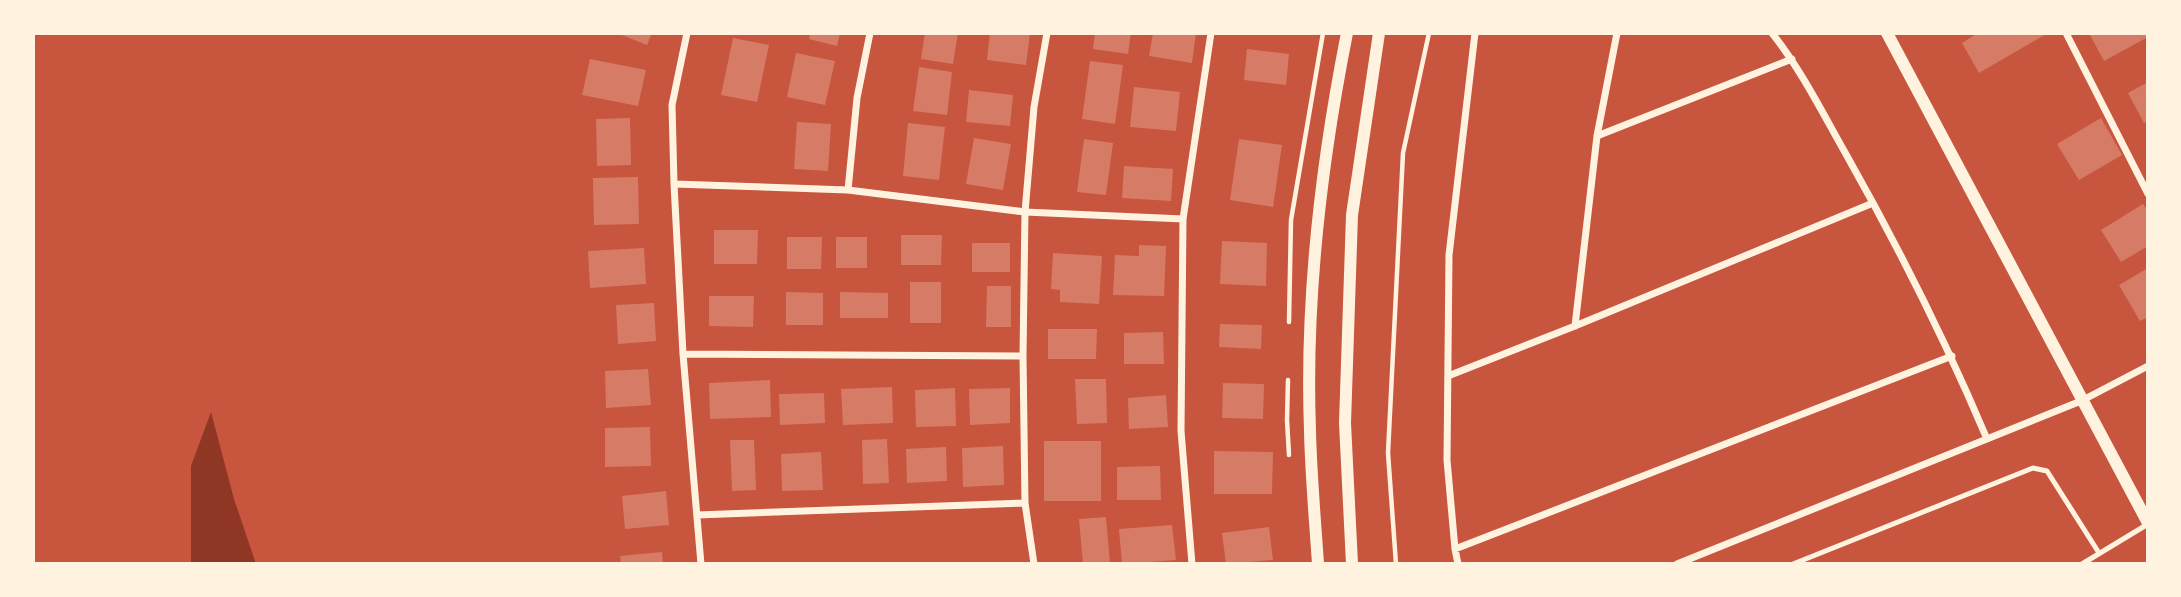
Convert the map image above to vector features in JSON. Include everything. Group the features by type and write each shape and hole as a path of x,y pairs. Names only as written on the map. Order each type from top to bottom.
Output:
{"street":[{"path":"687,33 672,105 674,184 683,354 701,564"},
{"path":"848,190 857,98 870,33"},
{"path":"1034,564 1025,503 1025,212 1034,107 1047,33"},
{"path":"1192,564 1181,431 1183,219 1211,33"},
{"path":"1318,564 1310,429 1311,314 1318,213 1330,119 1347,33"},
{"path":"1352,564 1345,423 1352,215 1379,33"},
{"path":"1458,564 1447,460 1449,255 1475,33"},
{"path":"1575,326 1597,136 1617,33"},
{"path":"1772,33 1792,59 1873,203 1952,356 1987,439"},
{"path":"1886,33 2148,523"},
{"path":"2066,33 2148,194"},
{"path":"1597,136 1792,59"},
{"path":"674,184 848,190 1025,212 1183,219"},
{"path":"1448,376 1873,203"},
{"path":"683,354 1023,356"},
{"path":"1455,549 1952,356"},
{"path":"1677,564 2081,401 2148,366"},
{"path":"697,515 1025,503"}],"lane":[{"path":"1793,564 2034,468 2047,471 2099,553"},
{"path":"2082,564 2148,523"}],"path":[{"path":"1396,564 1388,453 1403,153 1429,33"}],"shaded area":[{"path":"211,412 234,499 256,564 191,564 191,466"}],"building":[{"path":"617,33 652,33 647,45"},
{"path":"810,33 840,33 837,46 809,39"},
{"path":"925,33 958,33 953,64 921,59"},
{"path":"990,33 1030,33 1026,65 987,60"},
{"path":"1095,33 1131,33 1128,54 1093,49"},
{"path":"1153,33 1196,33 1192,63 1149,56"},
{"path":"1978,33 2048,33 1979,73 1962,43"},
{"path":"2089,33 2148,33 2148,37 2104,61"},
{"path":"733,38 769,45 757,102 721,95"},
{"path":"1247,49 1289,54 1286,85 1244,80"},
{"path":"796,53 835,61 825,105 787,97"},
{"path":"590,59 646,70 638,106 582,95"},
{"path":"1090,61 1123,65 1115,124 1082,119"},
{"path":"919,67 952,72 947,115 913,111"},
{"path":"2148,82 2148,121 2144,123 2128,93"},
{"path":"1134,87 1180,92 1176,131 1130,127"},
{"path":"969,90 1013,95 1010,126 966,122"},
{"path":"630,118 631,165 597,166 596,119"},
{"path":"2101,118 2122,155 2079,180 2057,144"},
{"path":"797,122 831,124 828,171 794,169"},
{"path":"908,123 945,127 939,180 903,176"},
{"path":"974,138 1011,144 1003,190 966,184"},
{"path":"1084,139 1113,143 1106,195 1077,192"},
{"path":"1239,139 1282,145 1273,207 1230,200"},
{"path":"1124,166 1173,169 1171,201 1122,198"},
{"path":"638,177 639,224 594,225 593,178"},
{"path":"2143,204 2148,211 2148,246 2121,262 2101,230"},
{"path":"714,230 758,230 757,264 714,264"},
{"path":"901,235 942,235 941,265 901,265"},
{"path":"787,237 822,237 821,269 787,269"},
{"path":"836,237 867,237 867,268 836,268"},
{"path":"1222,241 1267,243 1266,286 1220,284"},
{"path":"972,243 1010,243 1010,272 972,272"},
{"path":"1139,245 1166,246 1164,296 1113,295 1115,255 1139,256"},
{"path":"644,248 646,284 590,288 588,251"},
{"path":"1053,253 1102,256 1099,304 1060,302 1060,290 1051,289"},
{"path":"2148,268 2148,317 2140,321 2119,285"},
{"path":"910,282 941,282 941,323 910,323"},
{"path":"987,286 1011,286 1011,327 986,327"},
{"path":"786,292 823,293 823,325 786,325"},
{"path":"840,292 888,293 888,318 840,318"},
{"path":"709,296 754,296 753,327 709,326"},
{"path":"654,303 656,341 618,344 616,305"},
{"path":"1220,324 1262,325 1261,349 1219,347"},
{"path":"1048,329 1097,329 1096,359 1048,359"},
{"path":"1163,332 1164,364 1124,364 1124,333"},
{"path":"648,369 651,405 606,408 605,371"},
{"path":"1075,379 1106,379 1107,423 1077,424"},
{"path":"770,380 771,417 710,419 709,383"},
{"path":"1223,383 1264,384 1263,419 1222,418"},
{"path":"892,387 893,423 843,425 841,389"},
{"path":"955,388 956,426 916,427 915,390"},
{"path":"1010,388 1010,423 970,425 969,389"},
{"path":"824,393 825,423 780,425 779,394"},
{"path":"1166,395 1168,427 1129,429 1128,398"},
{"path":"650,427 651,466 605,467 605,428"},
{"path":"887,439 889,483 863,484 862,440"},
{"path":"730,440 754,440 756,490 732,491"},
{"path":"1044,441 1101,441 1101,501 1044,501"},
{"path":"1003,446 1004,485 963,487 962,448"},
{"path":"946,447 947,481 907,483 906,449"},
{"path":"1214,451 1273,452 1272,494 1214,494"},
{"path":"821,452 823,490 782,491 781,454"},
{"path":"1160,466 1161,500 1117,500 1117,467"},
{"path":"666,491 669,525 625,529 622,496"},
{"path":"1106,517 1110,564 1083,564 1079,519"},
{"path":"1172,525 1176,560 1122,564 1119,529"},
{"path":"1269,527 1273,560 1226,564 1222,533"},
{"path":"662,552 663,564 621,564 620,556"}]}
